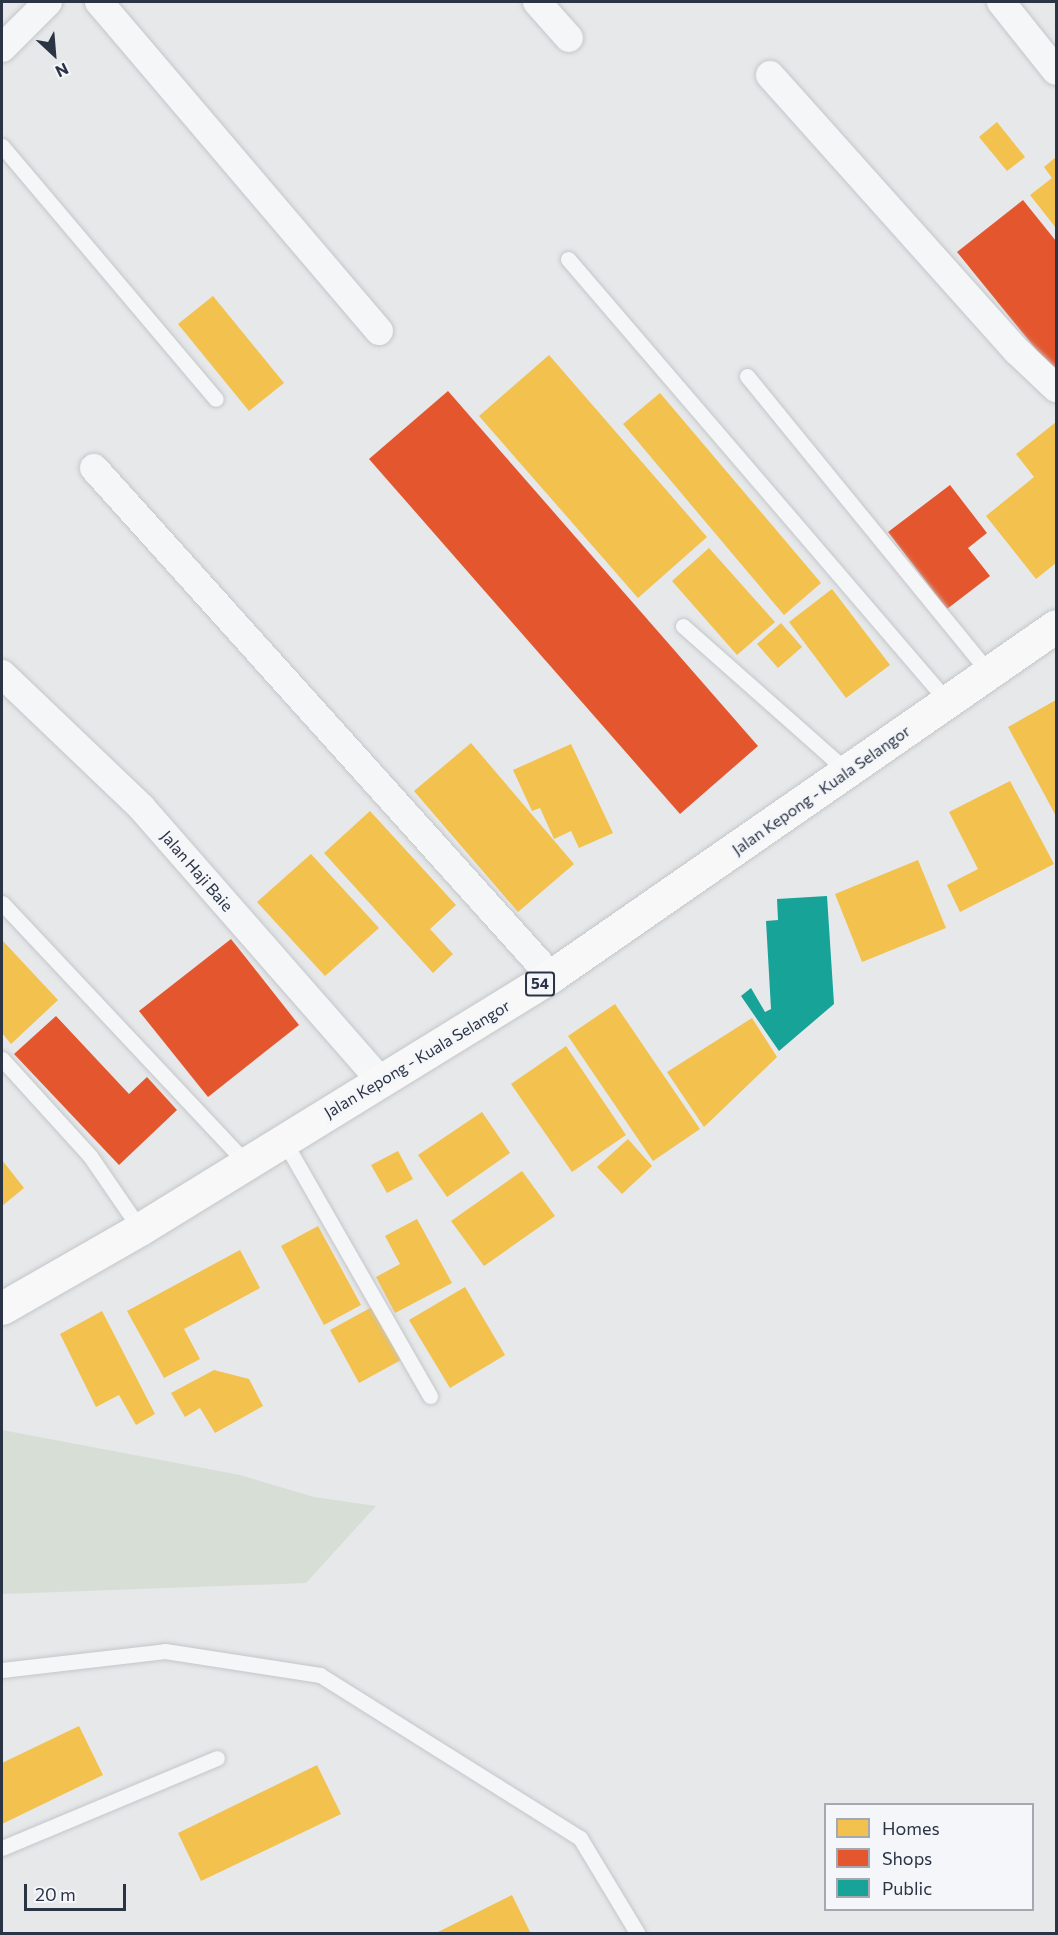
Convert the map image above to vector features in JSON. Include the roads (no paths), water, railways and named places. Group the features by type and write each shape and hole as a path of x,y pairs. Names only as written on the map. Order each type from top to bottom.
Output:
{"highway":[{"name":"Jalan Kepong - Kuala Selangor","path":"3,1304 140,1229 551,976 1056,626"}],"street":[{"path":"2,48 48,2"},
{"path":"99,2 379,331"},
{"path":"537,2 569,38"},
{"path":"1001,2 1056,71"},
{"path":"770,75 1017,351 1056,388"},
{"path":"94,468 551,976"},
{"name":"Jalan Haji Baie","path":"2,674 141,807 381,1081"}],"lane":[{"path":"2,146 216,399"},
{"path":"568,259 948,702"},
{"path":"747,376 989,673"},
{"path":"682,626 848,772"},
{"path":"2,903 246,1163"},
{"path":"2,1059 90,1156 140,1229"},
{"path":"284,1141 430,1395"},
{"path":"2,1670 165,1651 320,1675 580,1838 638,1934"},
{"path":"2,1848 217,1758"}]}
